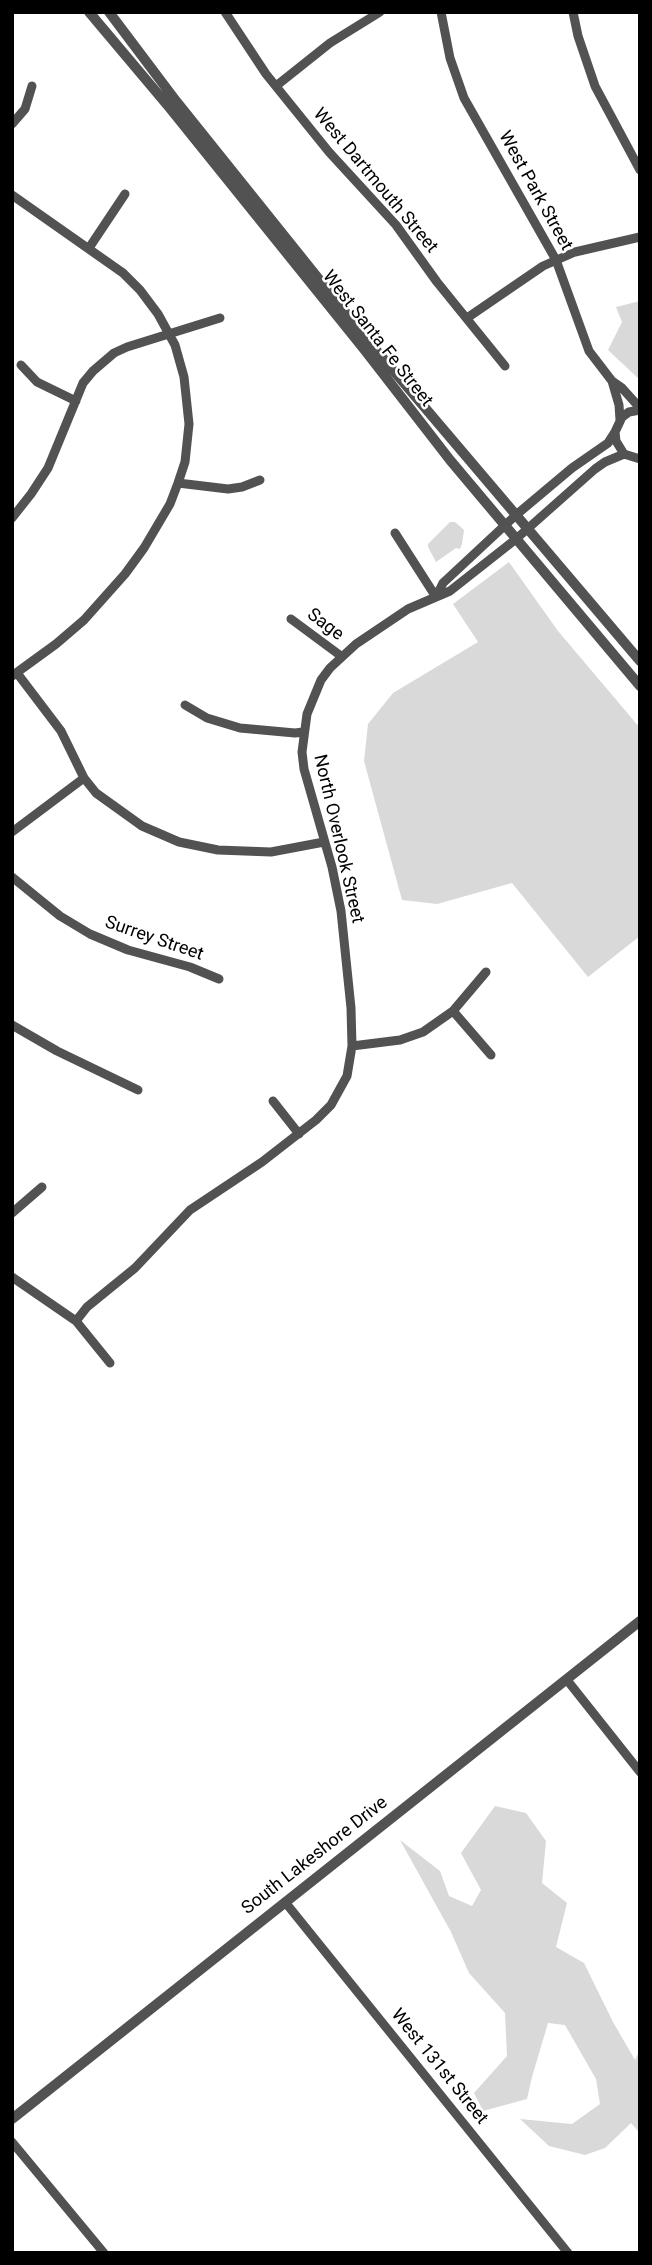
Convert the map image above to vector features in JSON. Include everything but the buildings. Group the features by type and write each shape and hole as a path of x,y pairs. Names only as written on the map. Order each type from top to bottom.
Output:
{"street":[{"name":"West Santa Fe Street","path":"89,12 169,107 442,450 640,686"},
{"name":"West Santa Fe Street","path":"109,12 176,101 370,343 640,661"},
{"name":"West Dartmouth Street","path":"225,12 276,86 329,152 396,225 437,282 505,366"},
{"path":"276,86 330,43 380,12"},
{"name":"West Park Street","path":"441,12 450,58 464,97 556,260 589,351 612,381 622,388 640,409"},
{"path":"573,12 594,86 640,170"},
{"path":"12,124 24,108 32,86"},
{"path":"89,248 125,194"},
{"path":"12,195 123,273 140,290 169,333 181,363 188,402 185,462 162,520 125,574 83,620 15,674 61,731 84,778 106,802 142,826 198,847 271,852 324,842"},
{"path":"467,318 543,266 585,249 640,237"},
{"path":"12,518 48,468 83,383 104,360 127,347 220,318"},
{"path":"21,365 37,382 76,401"},
{"name":"West Park Street","path":"612,381 620,420"},
{"path":"640,409 629,412 620,420 615,432 616,441 624,453 640,459"},
{"name":"North Overlook Street","path":"436,597 443,583 505,525 572,468 608,443 615,432"},
{"name":"North Overlook Street","path":"76,1321 87,1307 135,1268 190,1210 299,1134 331,1105 347,1076 352,1046 341,911 304,769 303,732 313,696 330,668 356,644 408,608 450,591 516,539 595,469 624,453"},
{"path":"178,483 228,489 260,480"},
{"path":"395,533 436,597"},
{"name":"Sage","path":"290,619 341,656"},
{"path":"185,705 206,718 240,728 303,732"},
{"path":"12,832 84,778"},
{"name":"Surrey Street","path":"12,877 60,916 90,934 128,950 190,967 219,979"},
{"path":"352,1046 411,1037 440,1022 453,1012 486,972"},
{"path":"453,1012 491,1055"},
{"path":"12,1025 57,1051 138,1090"},
{"path":"273,1101 299,1134"},
{"path":"12,1213 42,1186"},
{"path":"12,1277 76,1321 110,1363"},
{"name":"South Lakeshore Drive","path":"12,2119 640,1621"},
{"path":"567,1680 640,1772"},
{"name":"West 131st Street","path":"285,1902 568,2253"},
{"path":"12,2142 104,2253"}],"shaded area":[{"path":"640,301 640,380 608,350 622,322 616,307"},
{"path":"450,522 455,522 464,530 462,544 460,549 456,548 436,562 428,544"},
{"path":"509,562 558,631 640,728 640,936 588,977 512,883 437,904 402,900 364,761 368,724 393,693 478,642 453,604"},
{"path":"495,1806 526,1813 546,1841 542,1883 567,1903 556,1947 584,1963 635,2060 640,2049 640,2133 631,2123 605,2148 585,2155 549,2146 520,2119 572,2124 600,2104 596,2079 565,2025 548,2023 527,2099 483,2111 474,2093 507,2056 505,2013 469,1973 451,1932 400,1840 440,1871 449,1896 472,1906 481,1890 461,1853"}]}
